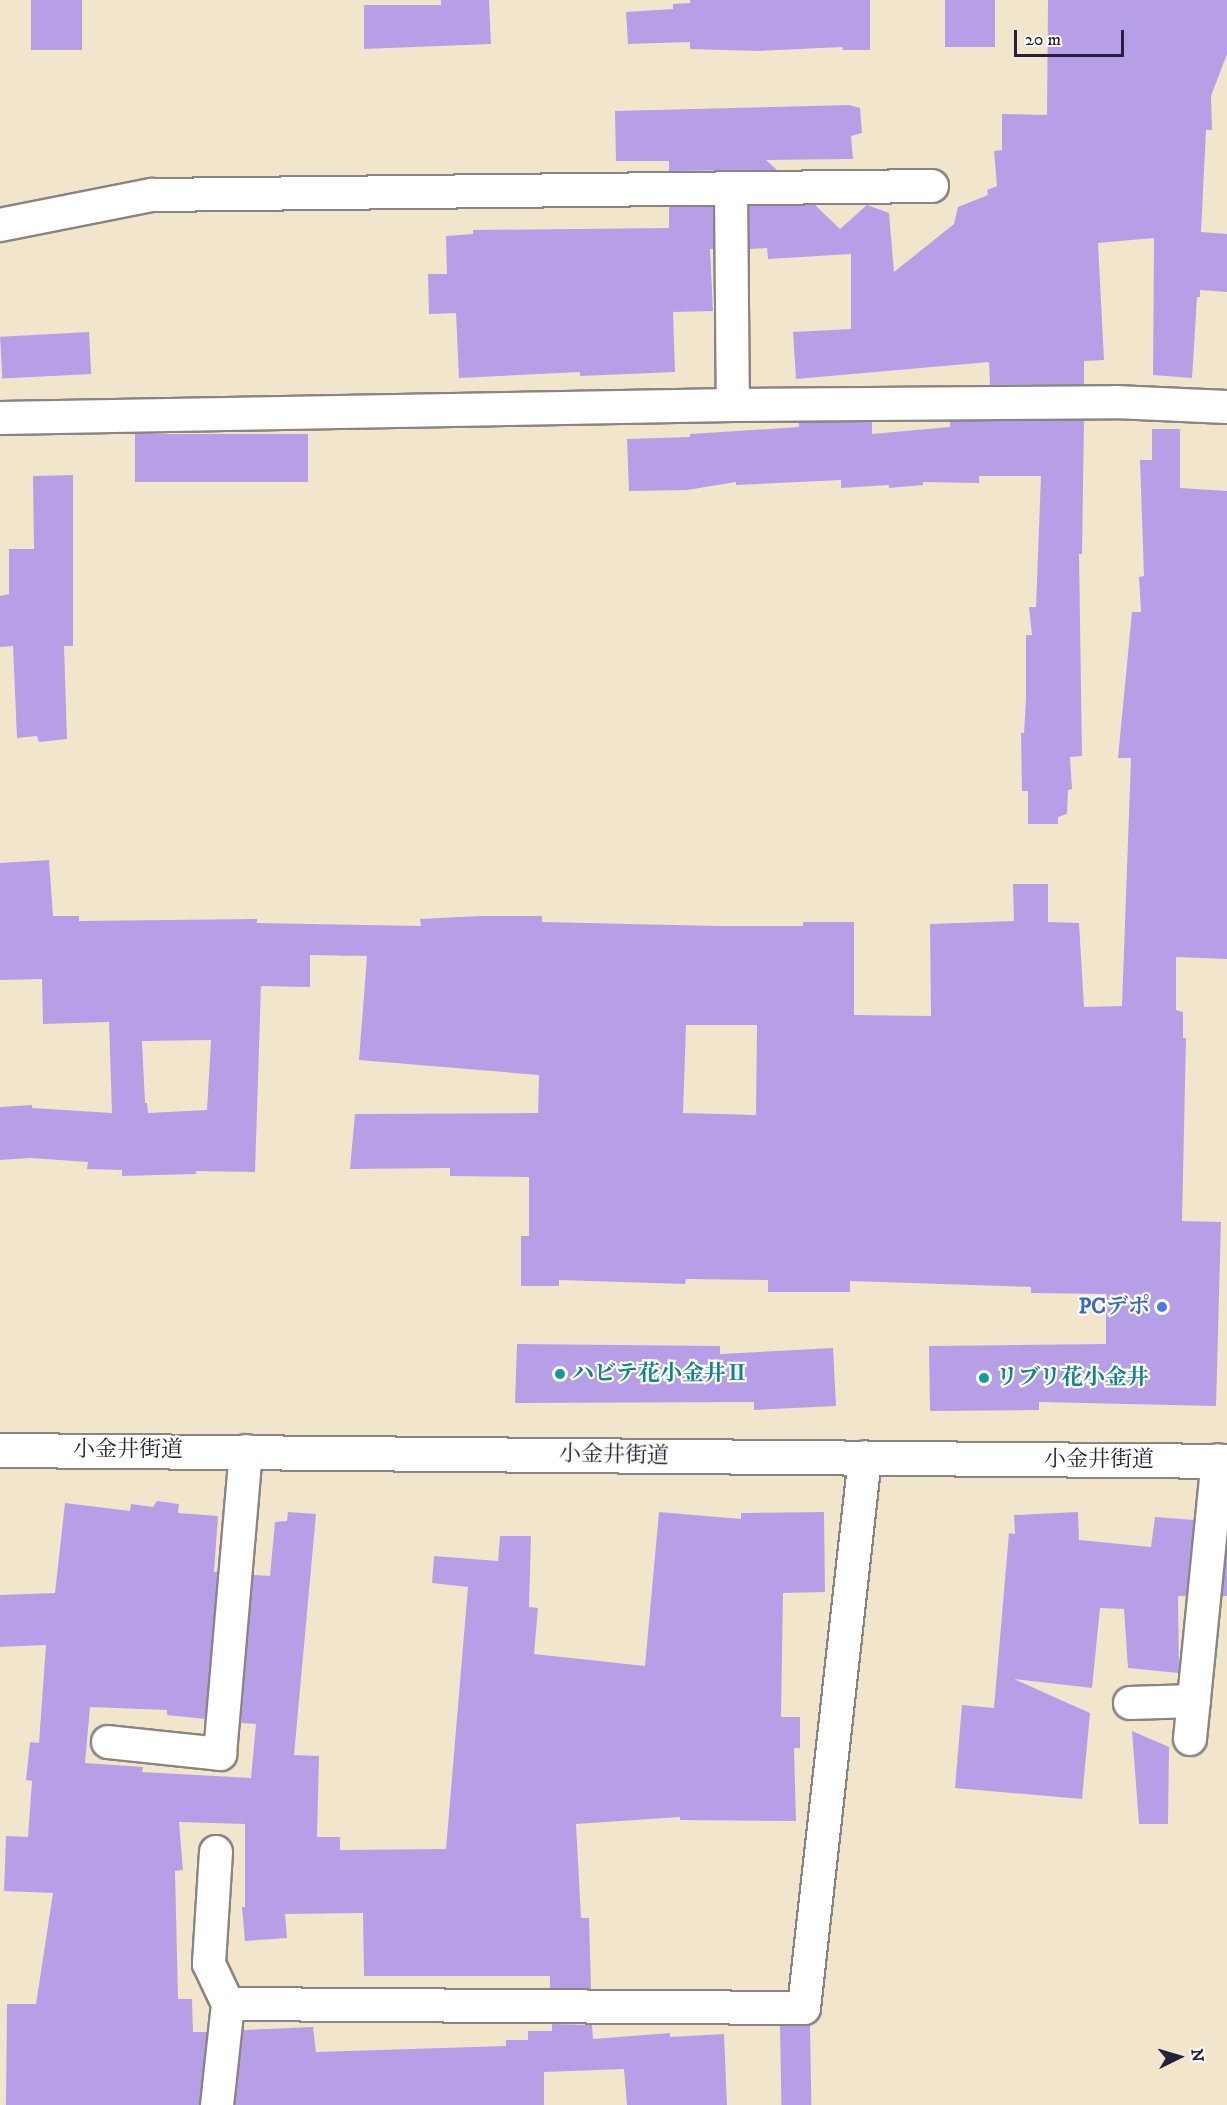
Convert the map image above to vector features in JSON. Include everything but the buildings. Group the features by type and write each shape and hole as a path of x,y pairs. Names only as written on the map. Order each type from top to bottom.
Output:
{"main road":[{"name":"小金井街道","path":"0,1450 1222,1460"}],"street":[{"path":"0,225 152,195 932,186"},
{"path":"731,189 733,405"},
{"path":"0,418 733,405 1115,402 1227,407"},
{"path":"108,1742 220,1754 246,1451"},
{"path":"228,2004 804,2008 865,1457"},
{"path":"1190,1739 1222,1460"},
{"path":"1130,1703 1194,1701"},
{"path":"216,1852 209,1964 228,2004 217,2105"}],"place":[{"name":"PCデポ","path":"1162,1307"},
{"name":"ハビテ花小金井Ⅱ","path":"560,1374"},
{"name":"リブリ花小金井","path":"984,1378"}]}
